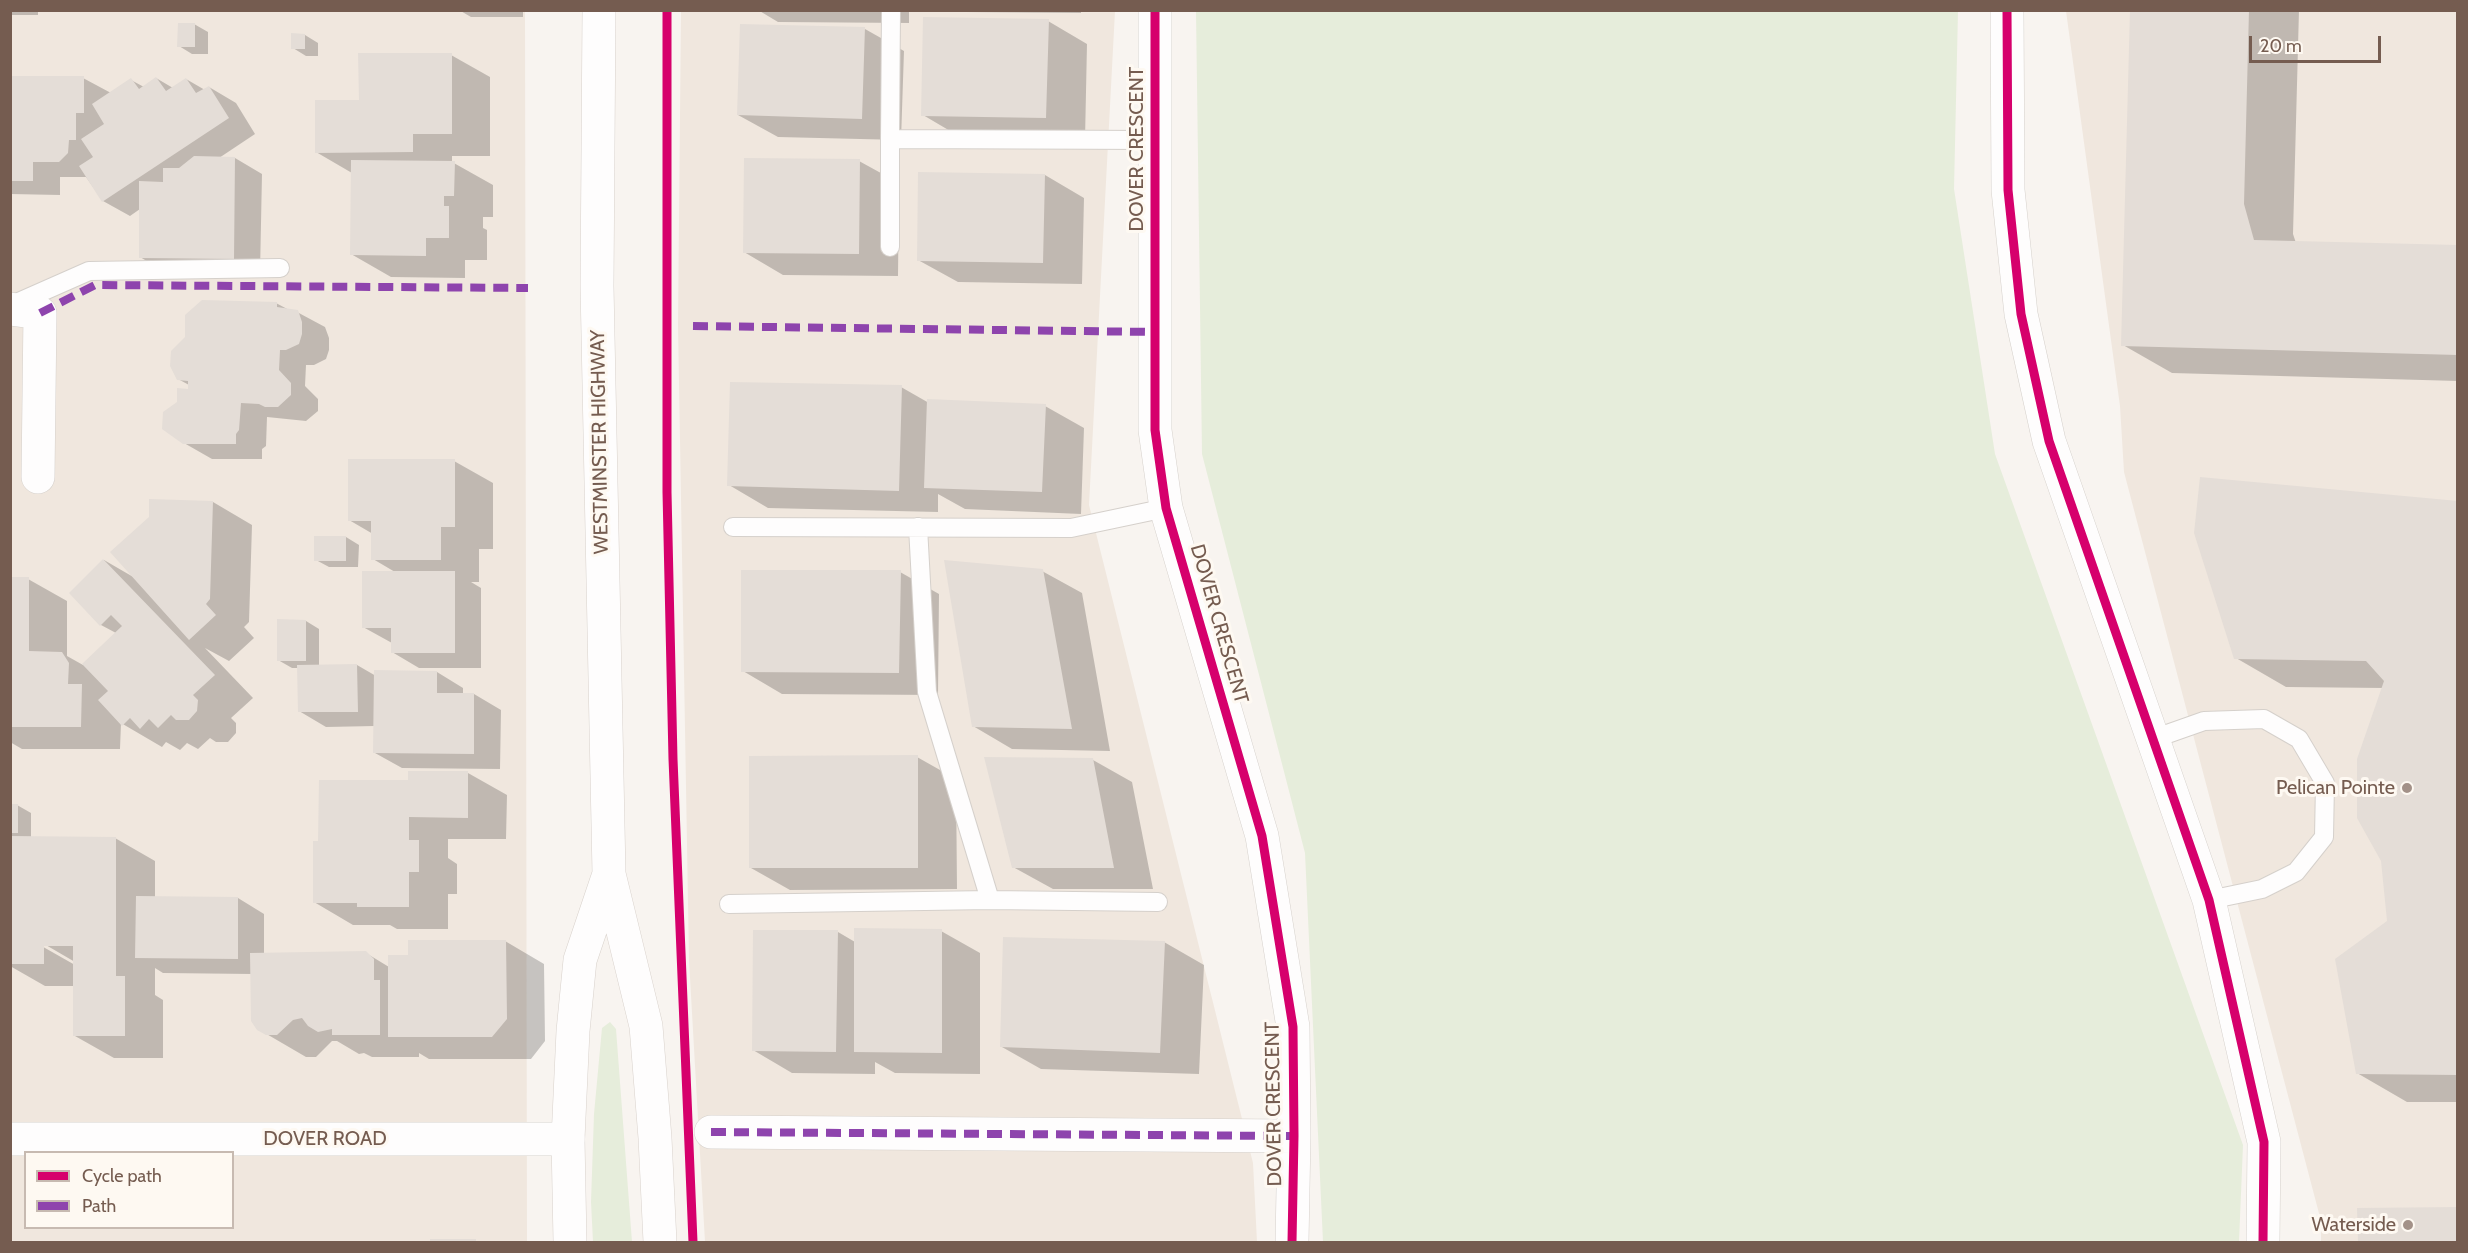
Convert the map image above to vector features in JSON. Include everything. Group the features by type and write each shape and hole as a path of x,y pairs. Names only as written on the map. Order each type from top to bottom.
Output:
{"street":[{"name":"WESTMINSTER HIGHWAY","path":"599,10 597,286 609,874 646,1026 660,1242"},
{"name":"DOVER CRESCENT","path":"1155,10 1155,430 1166,508 1262,836 1293,1027 1292,1242"},
{"path":"2007,10 2008,190 2021,314 2049,441 2209,900 2264,1142 2263,1242"},
{"path":"10,308 40,313 38,477"},
{"name":"WESTMINSTER HIGHWAY","path":"570,1242 568,1138 573,1031 580,960 609,874"},
{"path":"711,1132 1294,1136"},
{"name":"DOVER ROAD","path":"10,1138 568,1138"}],"lane":[{"path":"890,247 891,10"},
{"path":"890,139 1154,140"},
{"path":"10,308 89,271 280,268"},
{"path":"733,527 1071,528 1166,508"},
{"path":"918,527 927,692 990,900"},
{"path":"2153,739 2205,721 2264,719 2299,738 2325,783 2324,837 2296,872 2262,889 2209,900"},
{"path":"729,904 990,900 1158,902"}],"shaded area":[{"path":"10,11 525,11 527,1242 11,1242"},
{"path":"681,11 1115,11 1089,505 1253,1163 1257,1242 705,1242 689,960 678,325"},
{"path":"2066,11 2457,11 2457,1242 2321,1242 2321,1221 2124,472 2120,406"}],"green space":[{"path":"1196,11 1958,11 1954,189 1995,454 2243,1145 2239,1242 1323,1242 1305,853 1202,454"},
{"path":"610,1022 616,1029 632,1242 593,1242 591,1202 594,1114 602,1028"}],"building":[{"path":"2130,10 2249,10 2244,204 2254,240 2458,245 2458,355 2121,346"},
{"path":"923,17 1049,19 1046,118 921,116"},
{"path":"178,23 195,23 195,47 177,47"},
{"path":"740,24 865,27 862,119 737,115"},
{"path":"291,33 305,34 305,49 291,49"},
{"path":"358,53 452,53 452,134 413,134 413,152 315,153 315,100 359,100"},
{"path":"10,76 84,76 84,113 76,113 76,140 69,140 68,153 59,162 33,162 33,181 10,181"},
{"path":"156,77 166,91 186,78 196,93 209,86 229,118 102,202 79,166 93,157 81,139 104,124 92,104 131,78 139,89"},
{"path":"194,156 235,157 234,259 139,258 139,181 163,182 163,168 179,168"},
{"path":"744,158 860,159 859,254 743,253"},
{"path":"351,160 455,161 454,196 444,196 444,206 449,206 449,238 426,238 426,256 350,255"},
{"path":"918,172 1045,174 1043,263 917,261"},
{"path":"202,300 277,302 277,307 298,310 302,322 299,344 286,350 280,350 279,370 291,383 291,395 278,407 241,403 236,444 183,444 162,429 163,412 177,402 177,388 188,389 188,381 177,380 170,366 171,351 185,337 185,315"},
{"path":"730,382 902,385 899,491 727,486"},
{"path":"927,399 1046,404 1042,492 924,488"},
{"path":"348,459 455,459 455,527 441,527 441,560 371,560 371,521 348,521"},
{"name":"Pelican Pointe","path":"2200,477 2458,501 2458,1075 2356,1074 2335,959 2387,921 2381,861 2357,818 2357,759 2384,681 2366,661 2234,659 2194,533"},
{"path":"149,499 213,501 210,599 206,604 216,615 189,640 110,552 149,517"},
{"path":"314,536 346,536 346,561 314,561"},
{"path":"103,559 215,675 193,695 198,700 197,711 189,720 176,720 171,715 158,728 149,719 140,729 130,718 122,726 98,700 108,691 82,664 122,626 111,615 100,626 69,593"},
{"path":"944,560 1043,569 1072,729 972,727"},
{"path":"741,570 901,570 899,673 741,672"},
{"path":"362,571 455,571 455,653 391,653 391,628 362,628"},
{"path":"10,577 29,577 29,651 62,652 69,663 68,684 82,684 81,727 10,727"},
{"path":"277,619 306,620 306,661 277,661"},
{"path":"357,664 358,712 298,712 297,665"},
{"path":"374,670 437,671 437,693 474,693 474,754 373,753"},
{"path":"918,755 918,868 749,868 749,756"},
{"path":"984,757 1093,758 1114,868 1012,868"},
{"path":"408,771 468,771 468,818 409,817 409,840 419,840 419,872 409,872 409,907 357,907 357,903 313,903 313,841 318,841 319,780 408,780"},
{"path":"10,804 18,804 18,833 10,833"},
{"path":"10,836 116,837 116,976 125,976 125,1036 73,1036 73,946 44,946 44,964 10,964"},
{"path":"136,896 238,897 238,959 135,958"},
{"path":"854,928 942,929 942,1053 854,1052"},
{"path":"753,930 838,930 836,1052 752,1051"},
{"path":"1003,937 1165,941 1160,1053 1000,1047"},
{"path":"408,940 506,940 507,1019 492,1037 388,1037 388,955 408,955"},
{"path":"366,951 374,959 374,980 380,980 380,1035 332,1035 332,1029 318,1032 308,1026 302,1018 293,1020 277,1035 266,1035 257,1030 251,1021 250,953"},
{"name":"Waterside","path":"2458,1207 2458,1242 2358,1242 2357,1208"},
{"path":"430,1239 476,1239 476,1242 430,1242"}],"marked path":[{"path":"40,313 95,285 528,288"},
{"path":"693,326 1155,332"},
{"path":"711,1132 1294,1136"}],"cycle path":[{"path":"667,10 667,492 673,759 693,1242"},
{"path":"1155,10 1155,430 1166,508 1262,836 1293,1027 1292,1242"},
{"path":"2007,10 2008,190 2021,314 2049,441 2209,900 2264,1142 2263,1242"}],"place":[{"name":"Pelican Pointe","path":"2407,788"},
{"name":"Waterside","path":"2408,1225"}]}
